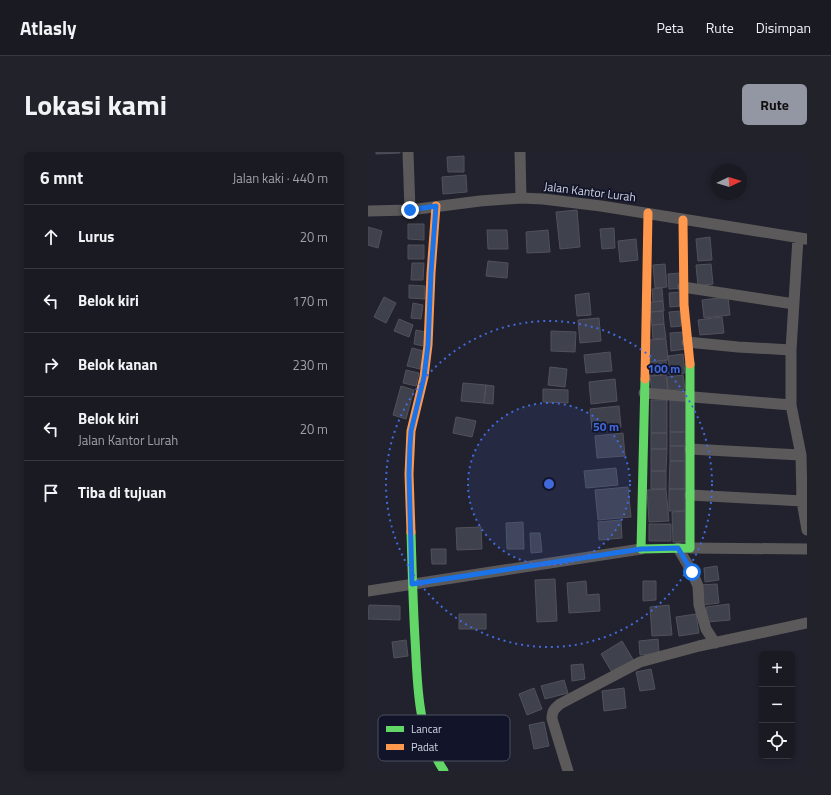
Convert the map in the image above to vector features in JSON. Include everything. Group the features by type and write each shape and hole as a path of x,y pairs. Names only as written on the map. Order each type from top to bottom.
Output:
{"street":[{"path":"408,152 410,210"},
{"path":"520,152 521,198"},
{"name":"Jalan Kantor Lurah","path":"368,211 410,210 521,198 565,201 802,238"},
{"path":"421,715 419,705 412,584 409,474 411,431 424,377 428,345 436,206"},
{"path":"641,549 648,213"},
{"path":"683,220 683,287 687,342 690,355 690,548"},
{"path":"802,238 794,304 791,350 791,405 801,455 802,501 807,530"},
{"path":"683,287 794,304"},
{"path":"687,342 791,350"},
{"path":"644,393 791,405"},
{"path":"690,449 801,455"},
{"path":"690,495 802,501"},
{"path":"678,548 692,572 698,586 700,605 706,629 715,643"},
{"path":"368,591 641,549 807,549"},
{"path":"568,771 552,719 554,708 560,704 640,662 715,643 807,623"},
{"path":"436,761 444,771"}],"building":[{"path":"376,152 400,152 400,153 376,154"},
{"path":"464,156 464,172 448,172 447,157"},
{"path":"466,175 467,192 443,194 442,177"},
{"path":"577,210 580,247 560,249 556,212"},
{"path":"408,224 424,224 424,240 408,239"},
{"path":"368,227 382,231 378,248 368,245"},
{"path":"614,228 615,248 602,249 600,229"},
{"path":"487,230 507,230 508,249 488,249"},
{"path":"548,230 550,252 527,253 526,232"},
{"path":"710,237 712,260 698,261 696,239"},
{"path":"636,239 638,260 620,262 618,241"},
{"path":"408,245 424,245 424,259 408,259"},
{"path":"488,261 508,263 507,278 486,276"},
{"path":"412,263 424,263 423,280 411,280"},
{"path":"665,264 667,287 655,288 653,265"},
{"path":"711,264 713,284 698,286 696,265"},
{"path":"680,273 682,288 669,289 668,274"},
{"path":"409,285 425,286 425,299 409,298"},
{"path":"662,288 663,301 653,302 652,289"},
{"path":"680,292 681,306 670,307 669,293"},
{"path":"589,293 591,315 577,316 575,295"},
{"path":"384,297 396,303 386,323 374,317"},
{"path":"728,297 730,315 704,318 702,300"},
{"path":"663,301 664,311 650,312 650,302"},
{"path":"413,303 423,305 421,319 411,318"},
{"path":"663,311 664,324 652,325 650,312"},
{"path":"680,311 681,326 671,327 669,312"},
{"path":"722,317 724,333 700,335 698,320"},
{"path":"599,318 601,341 580,343 578,320"},
{"path":"399,319 413,325 409,337 394,331"},
{"path":"664,324 666,338 653,339 652,325"},
{"path":"416,330 426,332 423,346 414,344"},
{"path":"551,331 576,332 575,352 551,351"},
{"path":"684,332 686,349 671,351 670,333"},
{"path":"666,339 668,360 650,362 648,340"},
{"path":"412,348 424,351 420,369 407,366"},
{"path":"610,352 612,371 586,373 584,355"},
{"path":"683,354 685,373 670,375 668,356"},
{"path":"666,360 667,374 651,376 649,362"},
{"path":"550,367 567,369 565,387 548,385"},
{"path":"406,370 419,373 416,386 403,383"},
{"path":"666,375 668,391 652,392 650,376"},
{"path":"683,375 685,389 668,391 667,377"},
{"path":"615,379 617,401 591,404 589,382"},
{"path":"463,383 486,385 484,403 461,401"},
{"path":"486,385 494,386 493,404 484,403"},
{"path":"401,386 414,390 406,419 393,415"},
{"path":"543,389 568,390 568,403 543,402"},
{"path":"670,397 686,397 686,432 670,432"},
{"path":"651,400 667,400 667,433 651,433"},
{"path":"619,406 621,427 592,430 590,409"},
{"path":"456,417 476,421 472,437 453,433"},
{"path":"670,432 686,432 685,446 670,446"},
{"path":"623,433 625,456 597,458 595,436"},
{"path":"651,433 667,433 667,449 651,449"},
{"path":"670,446 685,446 685,461 670,461"},
{"path":"651,449 667,449 666,471 651,471"},
{"path":"670,461 685,461 685,489 669,489"},
{"path":"616,468 618,485 586,488 584,471"},
{"path":"651,471 666,471 666,489 651,489"},
{"path":"628,487 631,517 598,520 595,490"},
{"path":"666,489 669,521 649,522 647,490"},
{"path":"669,489 685,489 685,511 669,511"},
{"path":"685,511 686,542 673,542 672,512"},
{"path":"621,520 622,538 599,540 598,522"},
{"path":"523,522 524,549 507,549 506,523"},
{"path":"649,524 671,524 671,541 649,541"},
{"path":"481,527 482,549 457,550 456,528"},
{"path":"530,533 540,533 542,552 531,553"},
{"path":"431,549 446,549 446,564 432,564"},
{"path":"717,566 719,580 705,582 704,568"},
{"path":"555,579 557,621 537,622 535,580"},
{"path":"586,581 587,595 599,594 600,611 569,613 567,583"},
{"path":"643,581 656,581 656,600 643,601"},
{"path":"717,584 719,603 702,605 700,585"},
{"path":"729,604 730,620 707,622 706,607"},
{"path":"369,605 400,606 400,620 368,619"},
{"path":"669,605 672,635 652,636 650,607"},
{"path":"459,614 486,614 486,629 459,629"},
{"path":"696,614 699,633 679,636 676,617"},
{"path":"658,639 659,653 640,655 639,641"},
{"path":"406,640 408,656 394,658 392,642"},
{"path":"622,641 634,661 613,674 601,654"},
{"path":"583,664 585,679 572,681 571,665"},
{"path":"651,669 655,689 640,691 636,672"},
{"path":"564,680 568,693 545,699 541,686"},
{"path":"534,688 542,709 527,715 519,694"},
{"path":"624,688 626,708 604,711 602,691"},
{"path":"544,722 549,746 534,749 529,725"}],"traffic: fast":[{"path":"645,379 641,549 690,548 690,364"},
{"path":"411,532 414,626 418,691 422,715"},
{"path":"438,761 444,771"}],"traffic: slow":[{"path":"411,532 409,474 411,431 424,377 428,345 436,206"},
{"path":"645,379 648,213"},
{"path":"683,220 684,305 690,364"}],"route":[{"path":"410,210 436,206 428,345 424,377 411,431 410,446 409,474 412,584 641,549 678,548 692,572"}]}
